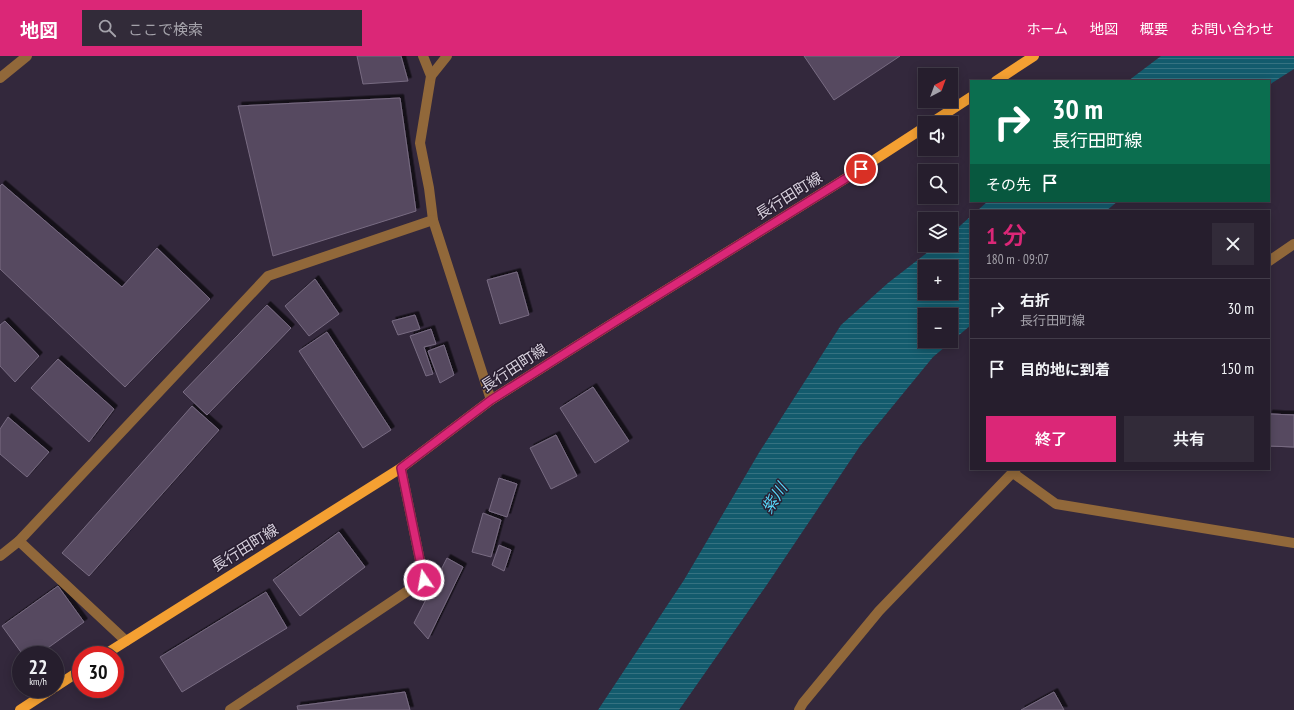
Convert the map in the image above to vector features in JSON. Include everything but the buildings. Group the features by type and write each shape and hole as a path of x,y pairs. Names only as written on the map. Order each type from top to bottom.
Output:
{"main road":[{"path":"998,80 1034,56"},
{"path":"942,116 970,98"},
{"name":"長行田町線","path":"117,646 401,468 491,400 619,318 848,177 918,132"},
{"path":"20,710 38,698"}],"street":[{"path":"0,78 27,56"},
{"path":"423,56 431,76"},
{"path":"447,56 431,76 420,142 429,188 433,220 491,400"},
{"path":"0,556 19,541 268,276 433,220"},
{"path":"1270,260 1294,244"},
{"path":"230,710 424,580 401,468"},
{"path":"804,708 879,611 1015,471 1056,504 1294,543"},
{"path":"19,541 126,640"}],"water":[{"path":"1161,56 1294,56 1294,69 1270,84 1270,80 1129,80"},
{"path":"987,202 1117,202 1107,210 978,210"},
{"name":"紫川","path":"970,217 970,326 958,336 958,308 918,308 918,348 944,348 933,357 860,446 766,586 679,710 598,710 684,580 760,451 841,325 888,283 928,252 958,252 958,228"}],"route":[{"path":"424,580 401,468 491,400 861,169"}]}
